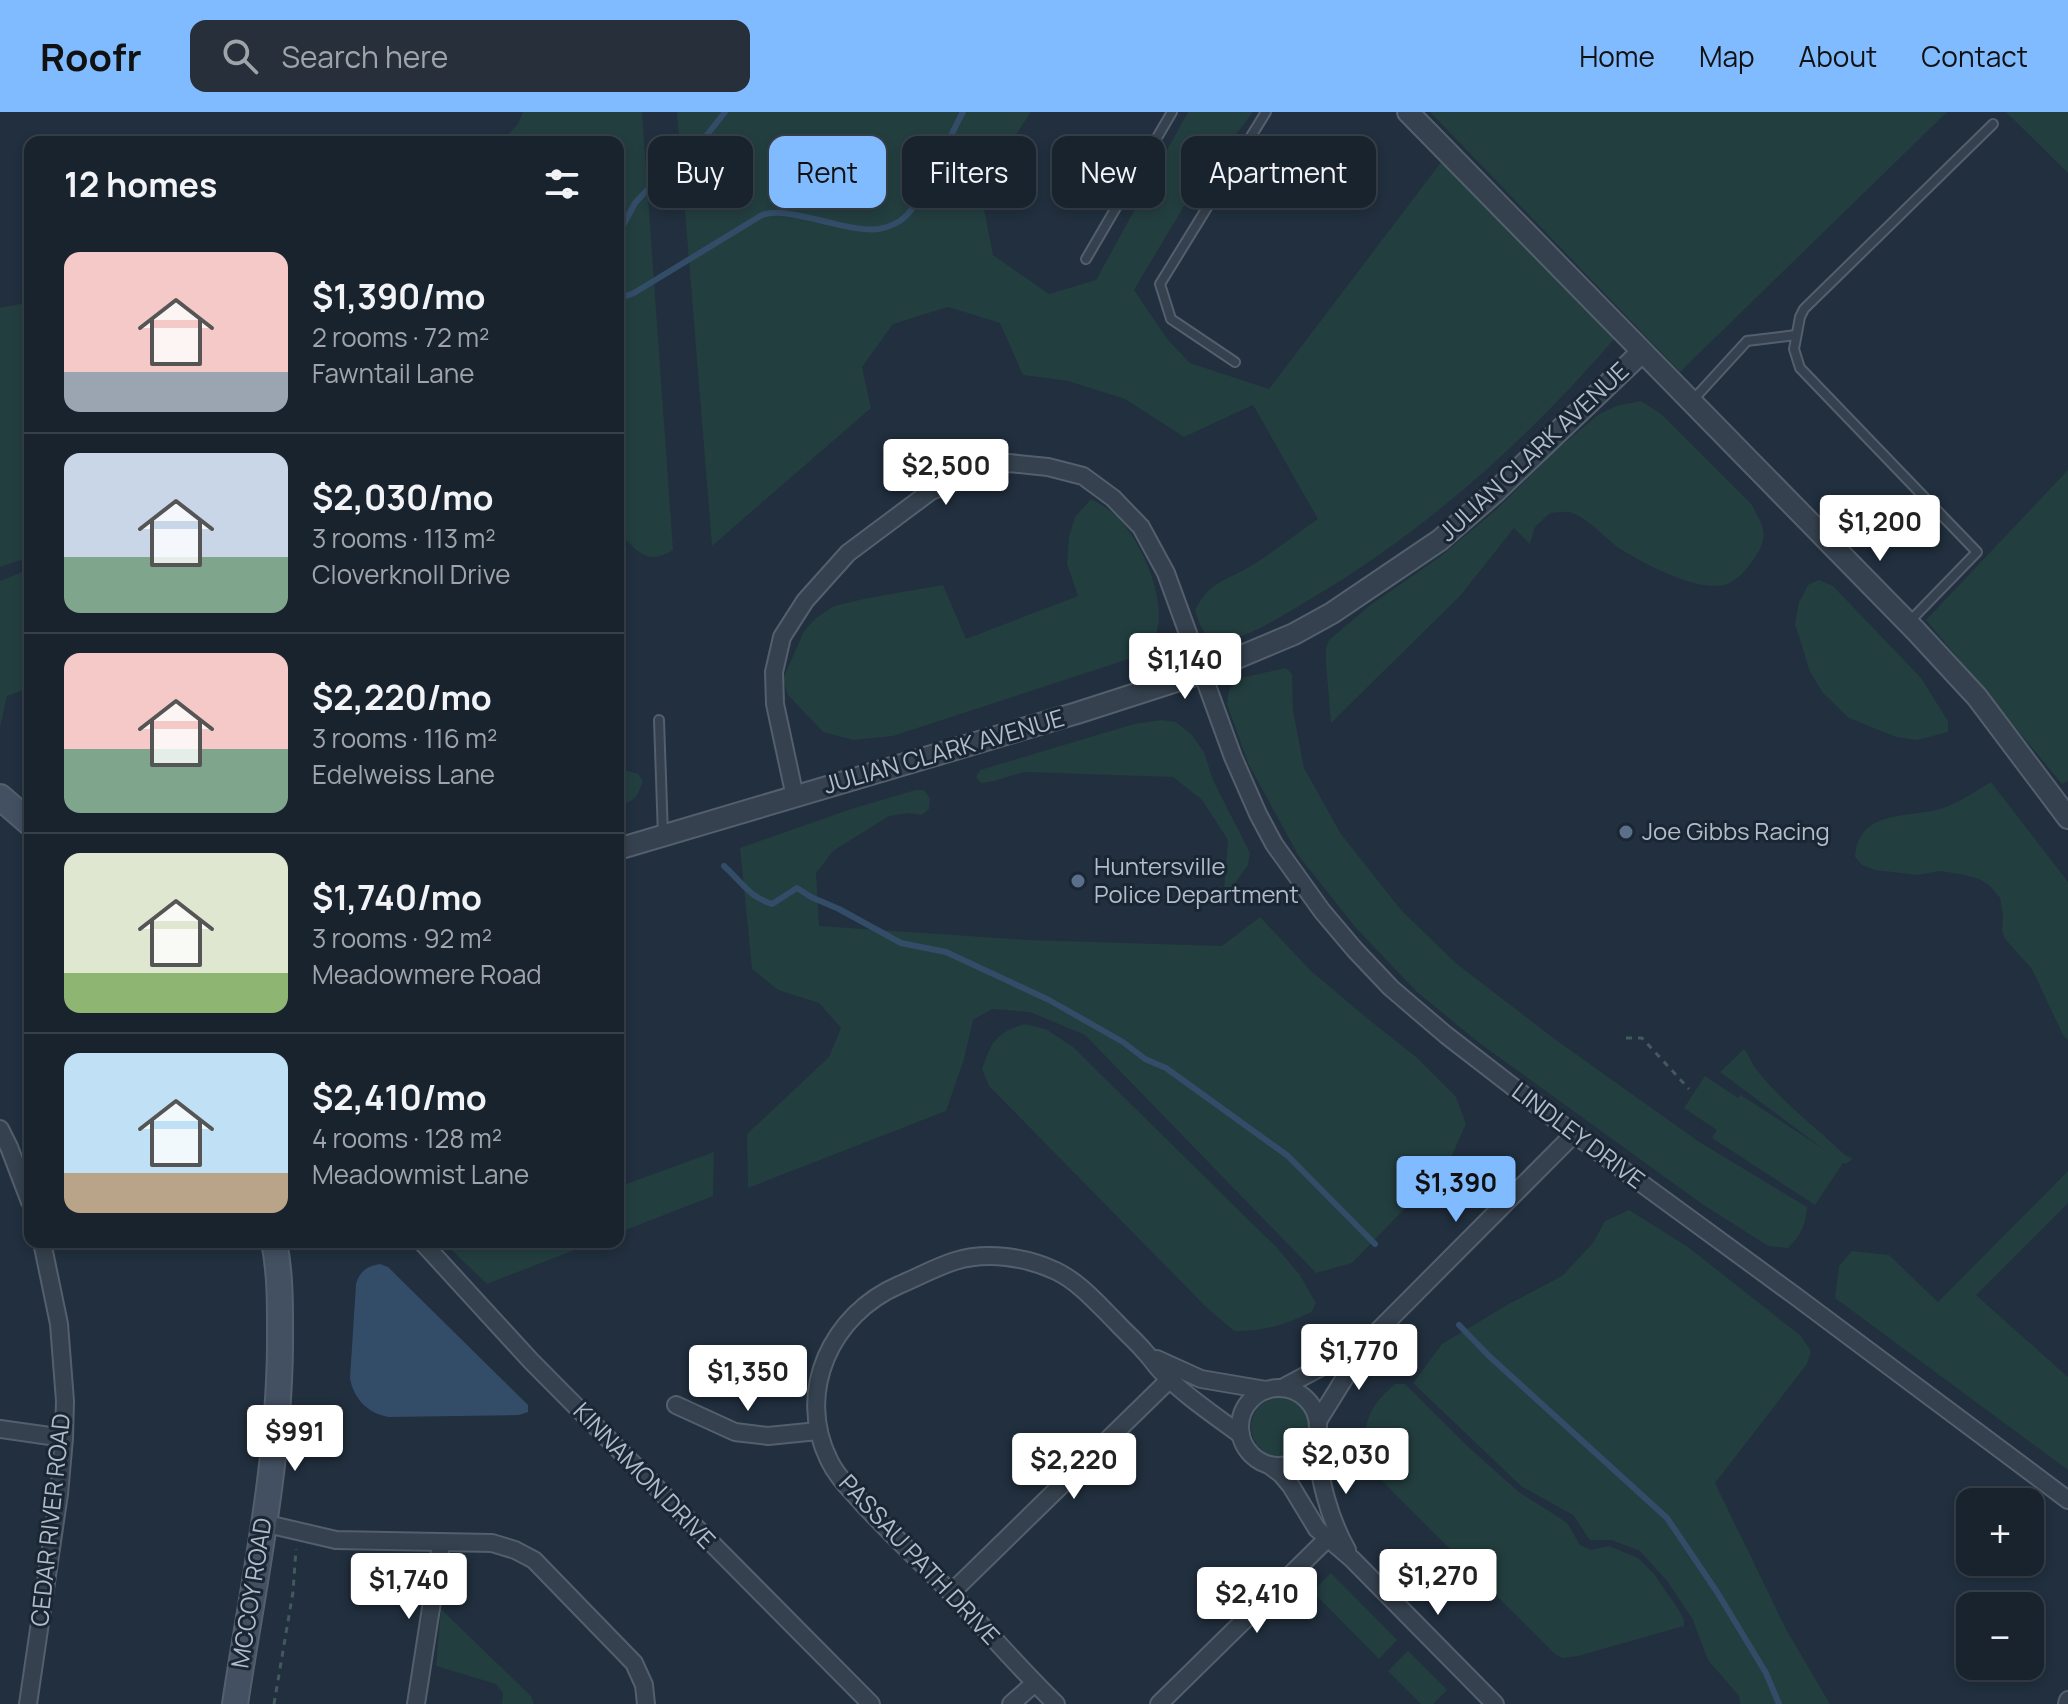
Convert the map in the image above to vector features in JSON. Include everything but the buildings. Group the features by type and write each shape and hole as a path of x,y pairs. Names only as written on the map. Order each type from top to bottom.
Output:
{"main road":[{"path":"0,797 24,818"},
{"name":"MCCOY ROAD","path":"235,1704 270,1477 279,1379 280,1306 275,1248"}],"street":[{"path":"1408,112 1908,623 1977,697 2064,805"},
{"name":"JULIAN CLARK AVENUE","path":"624,847 1077,713 1201,673 1294,634 1332,613 1431,548 1494,493 1642,352"},
{"name":"LINDLEY DRIVE","path":"795,797 775,704 774,672 782,637 805,601 848,553 931,491 973,474 1009,463 1048,467 1083,476 1113,498 1141,527 1166,573 1233,757 1258,814 1282,855 1322,911 1391,988 1446,1035 1574,1134 2068,1500"},
{"path":"0,1129 24,1186"},
{"path":"1318,1421 1367,1342 1574,1134"},
{"name":"CEDAR RIVER ROAD","path":"28,1704 59,1494 64,1438 59,1324 43,1248"},
{"name":"KINNAMON DRIVE","path":"427,1248 531,1361 871,1704"},
{"name":"PASSAU PATH DRIVE","path":"1056,1704 840,1479 818,1431 818,1392 827,1352 852,1316 892,1288 956,1260 1010,1257 1059,1272 1083,1289 1170,1379 1241,1435"},
{"path":"1367,1342 1274,1389 1257,1394 1241,1415 1241,1435 1248,1452 1281,1474 1291,1486 1317,1529 1352,1559 1487,1701"},
{"name":"PASSAU PATH DRIVE","path":"1145,1351 1161,1362 1201,1379 1274,1389"},
{"path":"951,1593 1170,1379"},
{"path":"1269,1465 1295,1463 1305,1456 1318,1434 1314,1408 1306,1398 1295,1391 1274,1389"},
{"path":"676,1405 735,1432 768,1436 818,1431"},
{"path":"0,1429 64,1438"},
{"path":"1315,1441 1332,1520 1352,1559"},
{"path":"263,1523 336,1540 492,1543 515,1550 534,1560 634,1663 644,1685 646,1704"},
{"path":"1159,1704 1328,1538"},
{"path":"416,1704 441,1544"},
{"path":"1011,1704 1035,1683"}],"lane":[{"path":"1086,259 1172,112"},
{"path":"1235,362 1171,319 1160,284 1266,112"},
{"path":"1908,623 1977,552 1800,368 1794,349 1796,335 1804,309 1993,124"},
{"path":"1691,401 1747,341 1796,335"},
{"path":"659,720 663,836"}],"path":[{"path":"1626,1038 1642,1038 1689,1089"},
{"path":"274,1704 293,1592 298,1531"}],"green space":[{"path":"523,112 642,112 673,550 663,555 642,554 624,537 624,136 507,136 518,124"},
{"path":"677,112 1031,112 1015,136 902,136 902,208 984,208 993,255 1049,294 1096,280 1135,208 1165,208 1165,154 1188,112 1253,112 1235,136 1181,136 1183,208 1134,290 1168,340 1190,363 1269,389 1448,153 1622,330 1515,444 1437,512 1353,573 1263,627 1230,640 1209,640 1200,625 1195,610 1206,593 1218,583 1258,562 1318,519 1253,405 1184,437 1125,399 1068,381 1023,375 1000,323 948,307 893,324 862,367 871,408 712,546 685,208 753,208 753,136 679,136"},
{"path":"1430,112 1947,112 1680,372"},
{"path":"2006,112 2068,112 2068,173"},
{"path":"24,303 24,559 0,567 0,308"},
{"path":"1641,401 1661,414 1752,505 1763,528 1763,539 1759,551 1744,571 1724,585 1685,580 1629,554 1576,515 1550,513 1535,527 1530,544 1514,528 1460,596 1331,723 1326,664 1329,640 1369,606 1441,556 1497,509 1554,452 1599,414 1619,405"},
{"path":"2068,470 2068,781 2062,784 1926,620"},
{"path":"1091,499 1124,524 1151,574 1159,612 1158,629 1152,644 1142,654 893,736 853,740 823,732 788,695 783,679 804,631 834,606 943,585 966,639 1078,596 1067,564 1069,537 1075,517"},
{"path":"24,571 24,690 7,696 0,728 0,581"},
{"path":"1819,580 1833,586 1921,678 1948,721 1948,732 1917,740 1896,737 1849,718 1823,693 1810,672 1795,624 1799,602 1808,585"},
{"path":"1286,668 1292,674 1293,710 1304,768 1341,834 1401,910 1457,964 1556,1040 1698,1141 1807,1207 1802,1229 1788,1248 1768,1246 1702,1204 1478,1042 1417,992 1356,928 1298,855 1248,763 1227,704 1229,690 1236,679"},
{"path":"1162,720 1176,722 1191,734 1204,752 1213,780 1250,853 1248,865 1229,891 1224,889 1228,840 1202,800 1173,777 1024,772 981,783 976,777 980,770 1134,724"},
{"path":"624,770 638,774 643,781 635,798 624,803"},
{"path":"1991,782 2068,882 2068,1040 2032,969 2005,939 2000,898 1990,886 1979,879 1939,871 1918,875 1875,870 1862,865 1855,857 1859,841 1866,830 1877,822 1946,807"},
{"path":"915,790 924,790 930,798 929,809 922,815 908,813 889,816 833,851 816,873 819,926 1028,940 1222,946 1260,917 1310,970 1416,1057 1456,1097 1466,1124 1448,1164 1352,1263 1316,1273 1085,1035 1030,1012 992,1009 973,1020 964,1059 946,1111 748,1188 747,1134 829,1057 841,1028 819,1003 778,990 752,969 740,848"},
{"path":"1025,1024 1046,1029 1073,1047 1278,1249 1300,1275 1316,1303 1312,1312 1274,1326 1234,1331 1206,1307 989,1086 982,1069 992,1045 1007,1031"},
{"path":"1744,1049 1777,1093 1853,1159 1843,1163 1815,1205 1712,1138 1717,1130 1684,1108 1705,1076 1738,1098 1741,1095 1825,1150 1720,1072"},
{"path":"714,1152 713,1196 624,1231 624,1185"},
{"path":"2068,1171 2068,1203 1976,1295 2068,1377 2068,1470 1835,1298 1839,1266 1852,1251 1889,1255 1938,1302"},
{"path":"1629,1210 1688,1247 1801,1336 1811,1351 1807,1364 1715,1483 1787,1631 1830,1704 1740,1704 1739,1696 1708,1660 1692,1618 1667,1581 1640,1551 1611,1540 1590,1540 1573,1515 1521,1486 1413,1383 1442,1344 1562,1276 1593,1243 1605,1221"},
{"path":"449,1248 580,1248 487,1284"},
{"path":"1395,1384 1405,1384 1519,1492 1568,1524 1580,1545 1591,1550 1609,1546 1638,1558 1654,1574 1679,1610 1684,1626 1578,1656 1563,1658 1555,1654 1391,1490 1369,1463 1365,1450 1367,1421 1377,1402"},
{"path":"1281,1397 1292,1399 1302,1406 1309,1416 1309,1438 1302,1448 1292,1455 1281,1457 1270,1455 1260,1448 1253,1438 1251,1427 1253,1416 1260,1406 1270,1399"},
{"path":"1331,1573 1397,1640 1379,1659 1312,1591"},
{"path":"441,1609 531,1696 534,1704 502,1704 503,1693 496,1684 436,1666"},
{"path":"1408,1651 1447,1690 1433,1704 1421,1704 1388,1671"}],"water":[{"path":"380,1264 388,1267 528,1405 528,1412 519,1415 389,1417 363,1404 354,1392 350,1378 356,1284 364,1270"}],"waterway":[{"path":"624,224 635,203 675,169 725,112"},
{"path":"624,297 762,215 792,214 865,229 879,229 897,223 922,194 963,112"},
{"path":"724,866 751,893 764,901 772,904 797,888 901,943 946,952 1049,1000 1123,1042 1145,1059 1166,1068 1288,1156 1375,1244"},
{"path":"1459,1325 1667,1518 1766,1673 1779,1704"}],"place":[{"name":"Joe Gibbs Racing","path":"1626,832"},
{"name":"Huntersville Police Department","path":"1078,881"}]}
